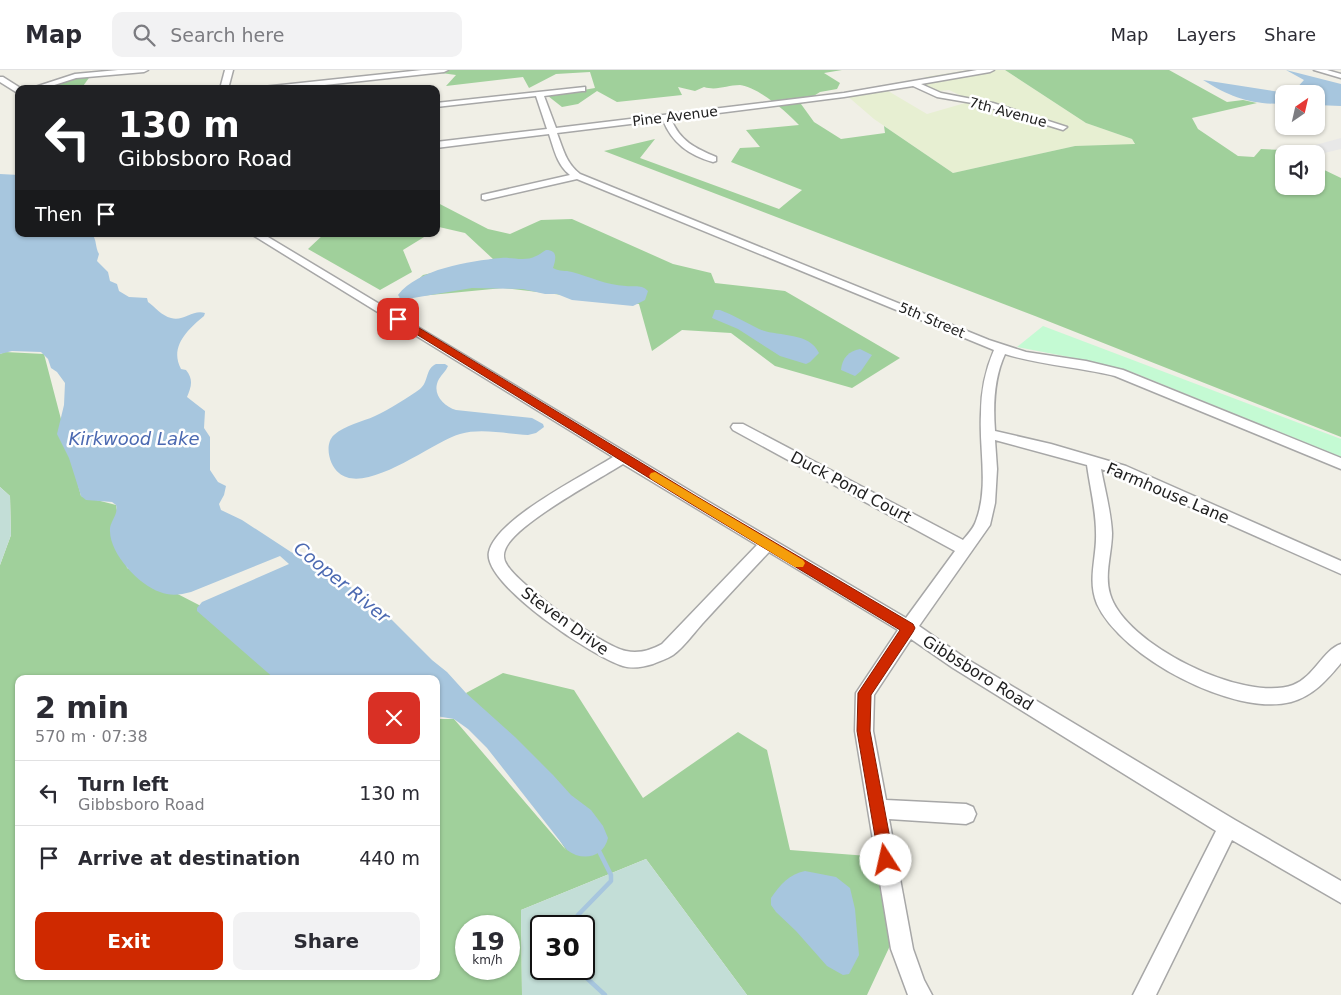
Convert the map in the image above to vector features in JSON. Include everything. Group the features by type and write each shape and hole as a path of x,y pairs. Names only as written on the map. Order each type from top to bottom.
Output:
{"street":[{"path":"44,85 76,73 144,70"},
{"path":"225,85 229,70"},
{"path":"293,85 377,74 444,70"},
{"name":"7th Avenue","path":"914,83 990,70"},
{"path":"1318,70 1341,76"},
{"path":"0,79 15,88"},
{"name":"7th Avenue","path":"914,83 937,96 976,101 1063,127"},
{"name":"Pine Avenue","path":"440,145 844,95 914,83"},
{"path":"440,105 582,88"},
{"name":"5th Street","path":"539,93 563,161 567,168 577,176 1001,348 1025,356 1086,365 1119,374 1341,464"},
{"path":"666,117 670,129 682,146 713,159"},
{"path":"485,197 577,176"},
{"name":"Gibbsboro Road","path":"261,237 908,628 959,663 1228,827 1341,893"},
{"path":"921,995 915,986 902,950 864,731 865,693 964,548 983,525 990,469 988,434 989,385 992,369 1001,348"},
{"name":"Duck Pond Court","path":"738,427 964,548"},
{"name":"Farmhouse Lane","path":"988,434 1051,448 1121,470 1341,568"},
{"name":"Steven Drive","path":"624,457 521,521 503,540 496,559 501,570 529,597 579,634 613,656 626,660 642,659 655,656 668,648 767,544"},
{"path":"1093,461 1104,533 1098,584 1105,605 1114,619 1133,640 1183,668 1222,686 1250,696 1291,694 1307,686 1341,650"},
{"path":"878,810 966,814"},
{"path":"1144,995 1228,827"}],"green space":[{"path":"447,70 842,70 824,73 840,83 837,89 820,92 801,104 814,122 841,139 885,133 884,126 953,173 1075,146 1135,144 1132,139 1086,123 1005,70 1169,70 1227,102 1243,100 1257,103 1192,118 1198,129 1238,156 1254,157 1261,149 1275,150 1275,195 1325,195 1325,170 1341,178 1341,437 1035,316 604,151 655,139 640,158 779,209 802,190 731,162 740,148 760,147 746,130 799,125 772,101 755,90 740,85 704,87 695,91 678,87 682,95 617,102 597,91 578,104 562,107 548,96 595,88 590,72 556,74 529,88 523,77 446,86 456,75 434,72"},
{"path":"969,70 1005,70 1086,123 1132,139 1135,145 1075,146 953,173 874,119 845,94 883,88 927,114 972,101 949,90 930,92 914,83 928,80 925,77"},
{"path":"91,75 84,85 48,85 71,77"},
{"path":"440,204 488,229 510,234 541,220 572,219 673,264 711,273 715,283 785,291 900,358 852,388 775,366 731,333 682,330 652,351 639,304 503,288 399,298 423,275 493,259 465,233 440,227"},
{"path":"321,237 424,237 403,250 412,272 380,290 308,249"},
{"path":"1043,326 1341,439 1341,457 1132,372 1090,361 1017,347"},
{"path":"5,352 44,354 81,496 116,505 127,568 199,605 275,675 15,675 15,980 440,980 440,719 454,719 566,850 466,693 503,673 574,690 643,798 738,732 767,750 790,850 881,857 895,935 867,995 747,995 646,859 521,910 522,995 0,995 0,565 11,535 10,496 0,487 0,354"}],"shaded area":[{"path":"1341,138 1341,149 1325,153 1325,145 1316,145"},
{"path":"0,487 10,496 11,535 0,565"},
{"path":"646,859 747,995 522,995 521,910"}],"water":[{"path":"1286,70 1341,84 1341,106 1325,105 1325,85 1299,85 1304,80"},
{"path":"1203,80 1275,91 1275,104 1261,103 1232,96"},
{"name":"Kirkwood Lake","path":"0,174 15,175 15,237 94,237 99,254 97,261 108,272 110,281 117,284 119,291 129,297 147,298 148,302 171,318 180,318 201,312 205,313 182,339 177,353 181,369 186,370 191,380 191,387 187,397 205,411 204,428 210,437 210,470 218,482 226,486 219,504 221,510 242,520 291,552 338,577 392,620 432,660 447,672 466,693 515,737 571,795 591,810 603,826 608,838 601,850 597,854 585,857 573,854 567,850 487,748 468,729 454,719 440,717 440,675 270,675 197,611 202,602 289,564 280,556 191,592 171,595 143,583 120,559 111,540 110,528 117,509 116,505 112,502 86,500 81,496 69,458 57,434 64,405 65,383 57,372 51,368 48,359 41,352 12,351 0,354"},
{"path":"546,250 554,253 553,268 611,284 643,287 648,291 645,300 633,306 572,300 557,294 545,294 523,289 472,288 407,299 401,299 398,295 418,279 445,268 488,259 527,259 537,256"},
{"path":"715,310 725,312 759,329 808,341 819,353 806,364 780,356 738,329 712,318"},
{"path":"860,349 872,355 861,371 855,376 841,370 847,356 853,351"},
{"path":"436,364 448,366 439,379 436,389 443,402 451,408 532,418 543,424 544,427 536,433 528,435 485,431 468,432 448,439 382,473 365,478 351,478 339,473 330,460 329,454 329,444 334,435 348,426 380,413 420,389 425,383 430,369"},
{"path":"805,871 836,877 850,888 855,909 859,955 849,974 843,975 827,966 771,905 771,898 781,885 790,877"}],"waterway":[{"name":"Cooper River","path":"578,915 611,881 611,875 598,849"},
{"name":"Cooper River","path":"589,980 605,995"}],"slow traffic":[{"path":"655,476 799,563"}],"route":[{"path":"398,319 692,499 908,628 865,693 864,731 886,860"}]}
